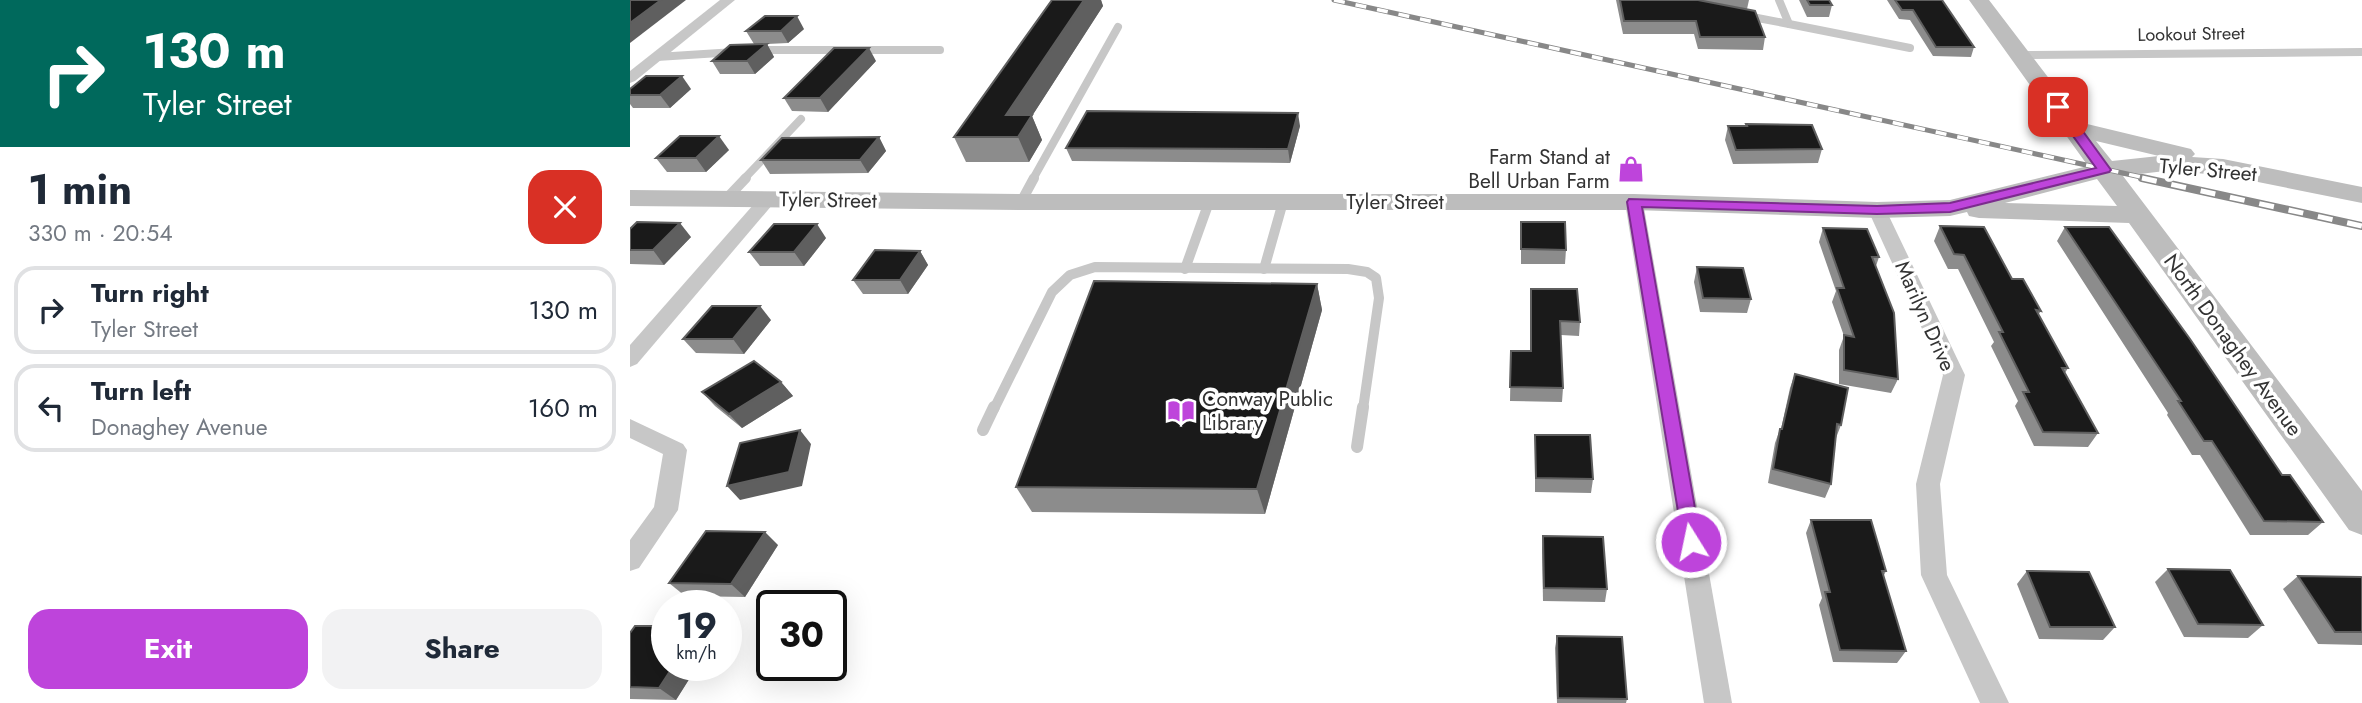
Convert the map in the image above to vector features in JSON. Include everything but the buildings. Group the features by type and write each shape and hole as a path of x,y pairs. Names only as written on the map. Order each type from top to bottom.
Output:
{"street":[{"path":"630,78 728,0"},
{"name":"North Donaghey Avenue","path":"1979,0 2362,519"},
{"name":"Lookout Street","path":"2020,55 2362,52"},
{"path":"2074,128 2178,152 2223,167"},
{"name":"Tyler Street","path":"630,198 1021,202 1634,202 1877,210 1950,208 2104,170 2165,163 2223,167 2362,195"},
{"path":"630,359 767,200"},
{"path":"1634,202 1718,703"},
{"path":"1950,208 2137,215"},
{"name":"Marilyn Drive","path":"1877,210 1954,374 1928,484 1934,575 1995,703"},
{"path":"630,428 674,450 666,510 630,560"}],"lane":[{"path":"1779,0 1789,24"},
{"path":"1736,14 1910,48"},
{"path":"1021,202 1118,27"},
{"path":"657,57 764,50 940,50"},
{"path":"727,198 801,119"},
{"path":"1185,269 1209,202"},
{"path":"1264,269 1283,202"},
{"path":"984,430 1060,279 1076,271 1095,267 1348,268 1367,272 1376,278 1378,298 1357,447"}],"railway":[{"path":"1334,0 2150,179"},
{"path":"2142,178 2362,226"}],"place":[{"name":"Farm Stand at Bell Urban Farm","path":"1631,169"},
{"name":"Conway Public Library","path":"1181,411"}],"route":[{"path":"1691,542 1634,202 1877,210 1950,208 2104,170 2058,107"}]}
